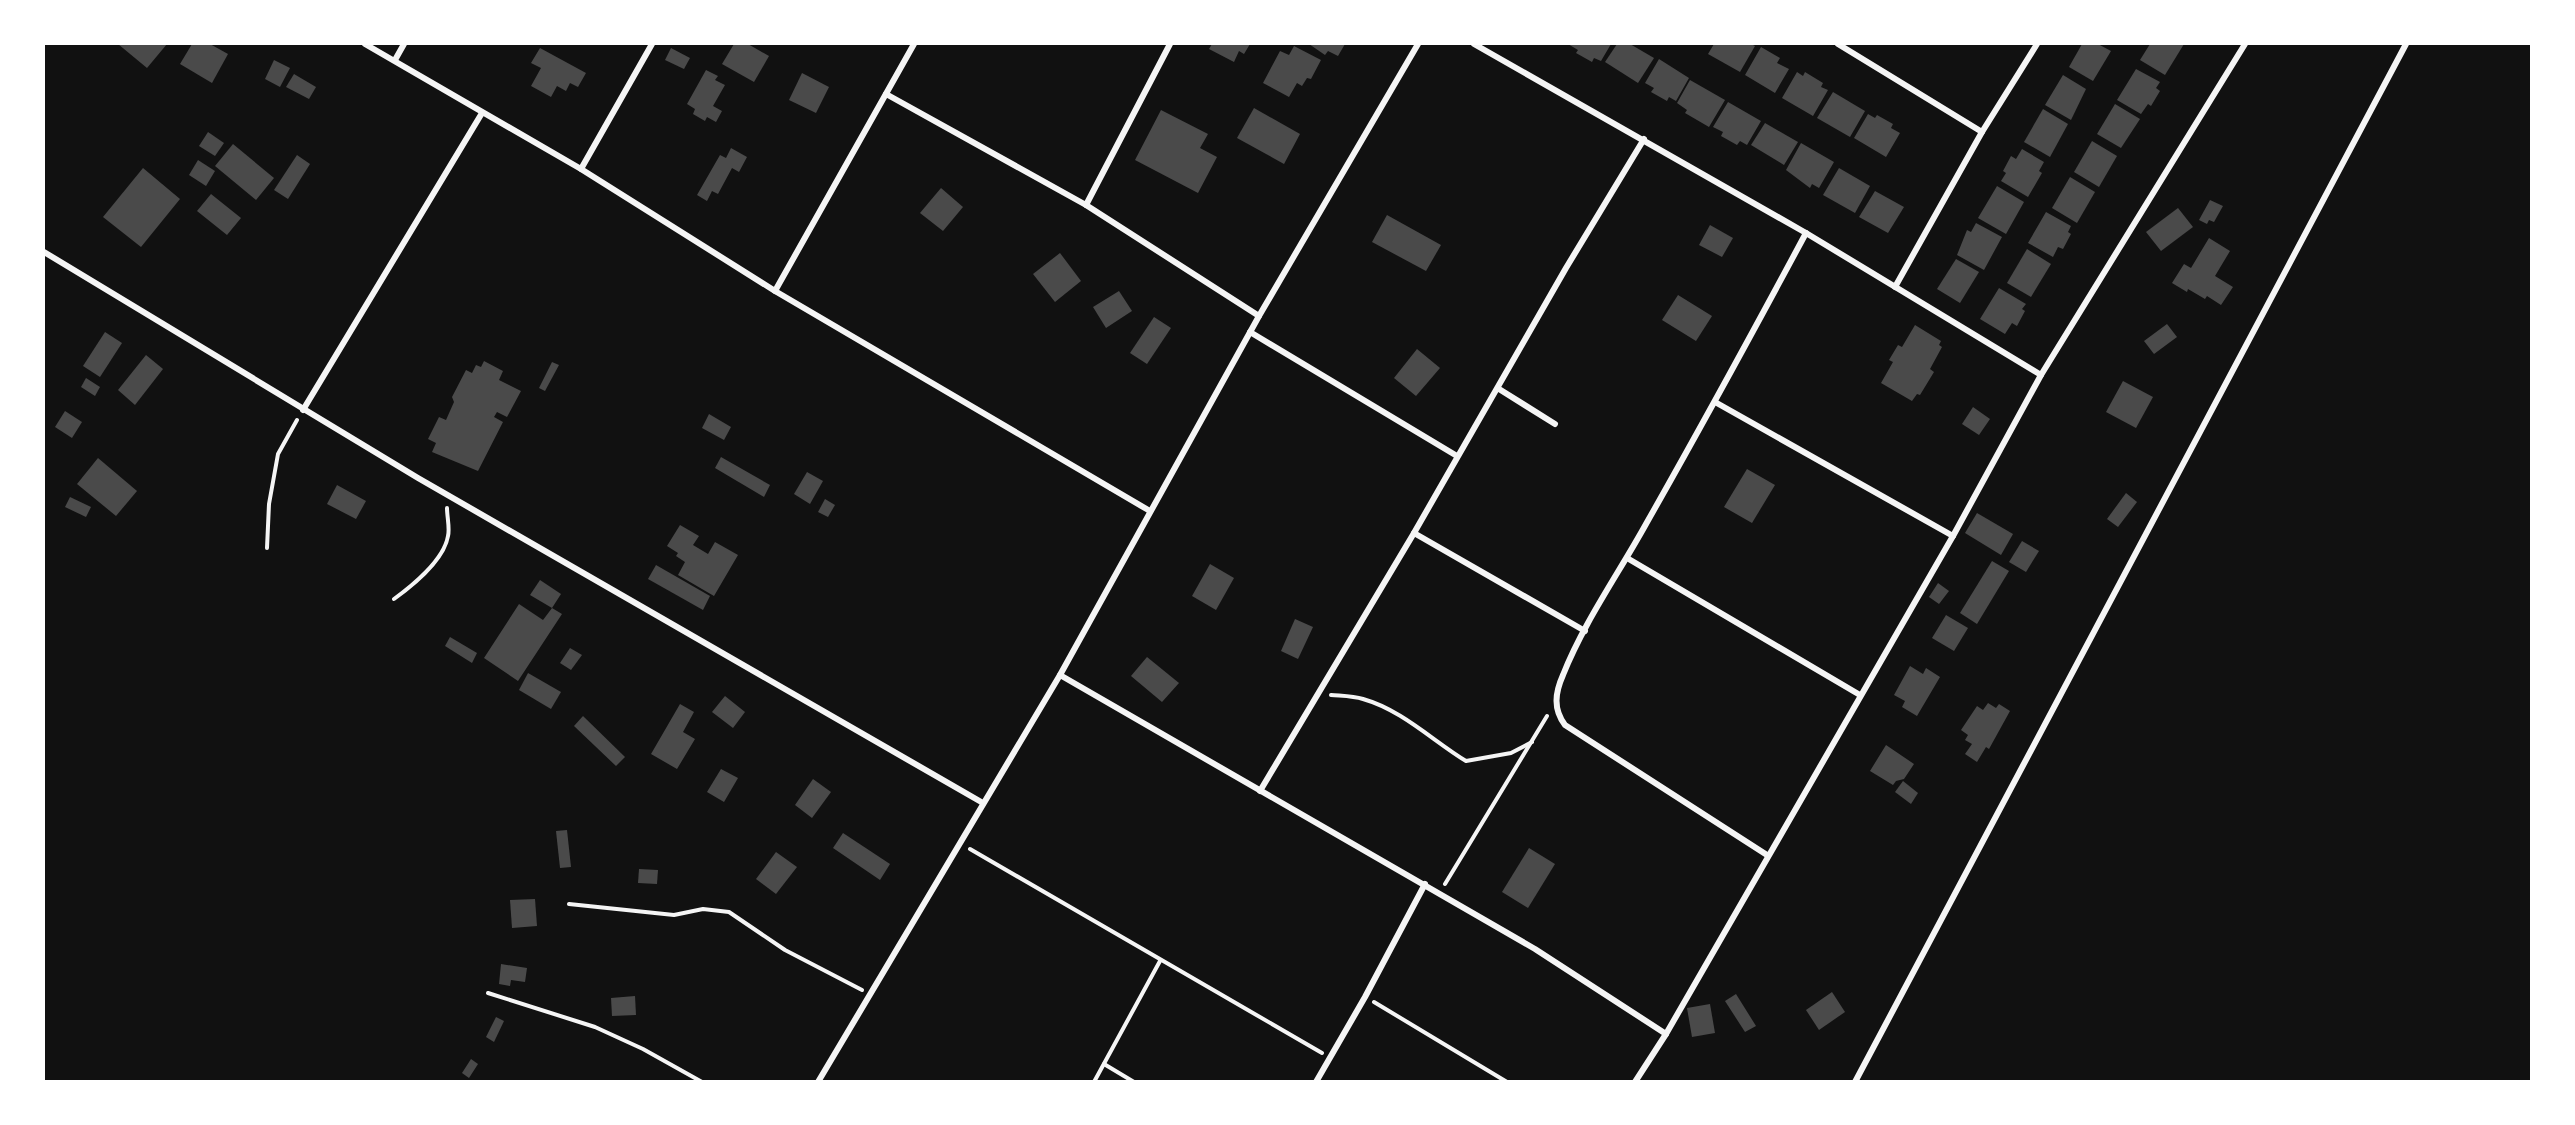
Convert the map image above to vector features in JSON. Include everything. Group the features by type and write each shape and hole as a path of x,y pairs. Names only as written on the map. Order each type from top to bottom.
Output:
{"street":[{"path":"365,44 581,169 775,291 1150,511"},
{"path":"395,60 404,44"},
{"path":"581,169 652,44"},
{"path":"775,291 914,44"},
{"path":"1086,205 1170,44"},
{"path":"818,1082 1060,675 1259,316 1418,44"},
{"path":"1474,44 1806,233 2041,375"},
{"path":"1838,44 1982,132"},
{"path":"1895,287 1982,132 2037,44"},
{"path":"1635,1082 1666,1034 1767,855 1953,536 2041,375 2245,44"},
{"path":"1855,1082 2406,44"},
{"path":"886,94 1086,205 1259,316"},
{"path":"303,410 482,113"},
{"path":"1260,791 1414,533 1566,267 1644,140"},
{"path":"1767,855 1564,726 1557,715 1555,703 1562,675 1585,631 1715,402 1806,233"},
{"path":"44,252 447,495 983,803"},
{"path":"1250,332 1456,456"},
{"path":"1498,389 1555,424"},
{"path":"1715,402 1953,536"},
{"path":"1414,533 1585,631"},
{"path":"1627,558 1860,695"},
{"path":"1060,675 1425,884 1534,949 1666,1034"},
{"path":"1316,1082 1365,997 1425,884"}],"path":[{"path":"267,549 269,504 278,454 303,410"},
{"path":"394,599 424,574 442,550 448,537 447,495"},
{"path":"1318,693 1364,699 1404,718 1433,741 1466,761 1511,753 1532,742"},
{"path":"1439,894 1555,703"},
{"path":"959,843 1330,1058"},
{"path":"569,904 674,915 702,909 729,912 785,950 870,994"},
{"path":"1094,1082 1160,961"},
{"path":"488,993 595,1028 643,1049 702,1082"},
{"path":"1365,997 1507,1082"},
{"path":"1104,1064 1134,1082"}],"building":[{"path":"118,44 167,44 147,68"},
{"path":"192,44 210,44 228,54 212,83 180,64"},
{"path":"734,44 748,44 769,56 754,82 722,64"},
{"path":"1212,44 1250,44 1244,54 1239,51 1234,62 1209,49"},
{"path":"1309,44 1345,44 1338,56 1328,51 1325,55"},
{"path":"1568,44 1611,44 1601,61 1594,58 1592,62 1576,53 1578,50"},
{"path":"1617,44 1630,44 1654,58 1638,83 1605,62"},
{"path":"1714,44 1751,44 1755,46 1740,72 1708,54"},
{"path":"2082,44 2098,44 2111,51 2093,81 2069,67"},
{"path":"2150,44 2184,44 2165,75 2140,60"},
{"path":"1294,46 1321,60 1311,79 1307,78 1302,86 1297,83 1289,97 1263,83 1280,51 1289,55"},
{"path":"1761,47 1780,58 1777,63 1789,69 1775,93 1745,75"},
{"path":"540,48 586,73 578,87 570,83 566,91 557,86 551,97 531,86 541,68 531,63"},
{"path":"671,48 690,58 684,69 665,60"},
{"path":"1659,59 1689,78 1676,101 1669,97 1667,101 1651,92 1654,88 1645,83"},
{"path":"274,60 290,68 280,87 265,79"},
{"path":"2136,69 2160,82 2156,88 2160,91 2151,106 2148,104 2141,114 2117,100"},
{"path":"706,70 718,76 715,80 725,85 713,106 722,111 716,122 707,117 705,121 693,114 695,109 687,104"},
{"path":"1797,72 1803,76 1805,72 1823,83 1821,87 1828,90 1813,116 1782,98"},
{"path":"802,73 829,87 816,113 789,100"},
{"path":"294,74 316,87 309,99 286,87"},
{"path":"2063,75 2086,89 2071,120 2045,105"},
{"path":"1690,80 1725,100 1709,127 1685,113 1687,110 1677,103"},
{"path":"1833,92 1865,111 1850,137 1817,118"},
{"path":"1728,102 1761,121 1747,145 1740,141 1737,145 1721,136 1723,132 1713,127"},
{"path":"2115,104 2140,119 2121,148 2097,134"},
{"path":"1254,108 1300,134 1284,164 1237,138"},
{"path":"2043,109 2068,124 2050,157 2024,142"},
{"path":"1161,110 1208,134 1200,148 1217,157 1198,193 1135,160"},
{"path":"1868,114 1875,118 1877,115 1893,124 1891,128 1900,133 1886,157 1854,138"},
{"path":"1765,123 1798,142 1784,165 1751,145"},
{"path":"208,132 224,143 215,156 199,146"},
{"path":"2092,141 2117,156 2099,187 2074,172"},
{"path":"1801,143 1834,162 1819,188 1812,184 1810,188 1786,170"},
{"path":"233,144 274,178 256,200 215,166"},
{"path":"731,148 747,157 739,172 732,168 718,194 712,191 707,201 697,195 720,155 726,158"},
{"path":"2022,149 2044,162 2039,171 2042,173 2028,197 2001,181 2006,173 2003,171 2011,156 2016,159"},
{"path":"297,155 310,164 288,199 274,190"},
{"path":"198,160 215,171 206,186 189,175"},
{"path":"143,168 180,199 141,247 103,217"},
{"path":"1839,168 1870,186 1855,213 1823,195"},
{"path":"2070,177 2095,192 2077,223 2052,208"},
{"path":"1997,186 2024,202 2006,234 1978,218"},
{"path":"941,188 963,207 943,231 920,213"},
{"path":"1875,191 1904,207 1888,233 1859,217"},
{"path":"211,194 241,218 227,235 197,211"},
{"path":"2210,200 2223,206 2214,222 2209,220 2207,224 2199,220"},
{"path":"2178,208 2193,227 2161,251 2146,232"},
{"path":"2046,212 2071,226 2068,232 2071,234 2063,249 2058,247 2053,257 2028,243"},
{"path":"1387,215 1441,245 1426,271 1372,242"},
{"path":"1976,223 2002,237 1984,270 1957,255 1967,230 1971,232"},
{"path":"1710,225 1733,238 1722,257 1699,245"},
{"path":"2209,238 2230,251 2215,276 2233,287 2221,305 2207,296 2205,299 2172,283 2184,264 2191,268"},
{"path":"2027,249 2051,264 2031,297 2007,283"},
{"path":"1060,253 1081,281 1055,302 1033,274"},
{"path":"1956,259 1979,272 1960,303 1937,289"},
{"path":"1999,288 2026,304 2022,309 2025,311 2017,326 2012,323 2005,334 1980,319"},
{"path":"1119,291 1132,311 1106,328 1093,307"},
{"path":"1678,295 1712,316 1696,341 1662,320"},
{"path":"1154,317 1171,328 1147,364 1130,353"},
{"path":"2167,324 2177,337 2154,354 2144,341"},
{"path":"1915,325 1941,341 1939,345 1942,347 1930,369 1934,372 1920,395 1917,394 1912,401 1881,383 1893,362 1889,360 1898,345 1902,347"},
{"path":"105,332 122,343 100,377 83,366"},
{"path":"1417,349 1440,368 1416,396 1394,378"},
{"path":"146,355 163,369 135,405 118,390"},
{"path":"484,361 503,371 499,380 521,391 507,417 497,412 494,417 503,422 478,471 432,452 436,443 428,439 439,417 446,420 454,402 452,397 466,370 472,373 476,365 481,367"},
{"path":"552,362 559,365 545,391 539,388"},
{"path":"86,378 100,387 95,396 81,387"},
{"path":"2123,381 2153,397 2136,428 2106,412"},
{"path":"1973,407 1990,419 1979,435 1962,424"},
{"path":"65,411 82,422 72,438 55,427"},
{"path":"709,414 731,427 724,440 702,428"},
{"path":"721,457 770,485 764,497 715,468"},
{"path":"98,458 137,491 116,516 77,484"},
{"path":"1747,469 1775,485 1752,523 1724,507"},
{"path":"807,472 823,481 810,504 794,494"},
{"path":"337,485 366,501 356,519 327,504"},
{"path":"2126,493 2137,502 2118,527 2107,519"},
{"path":"70,497 91,507 86,517 65,507"},
{"path":"825,499 835,505 828,517 818,512"},
{"path":"1977,513 2013,534 2001,555 1965,533"},
{"path":"680,525 699,536 693,545 708,554 715,542 738,555 714,596 678,575 685,562 676,556 678,553 667,546"},
{"path":"2022,541 2039,551 2026,572 2009,562"},
{"path":"1992,561 2009,571 1977,624 1960,613"},
{"path":"1210,564 1234,578 1216,610 1192,596"},
{"path":"656,565 710,596 703,610 648,579"},
{"path":"540,580 561,594 552,608 530,595"},
{"path":"1938,583 1949,591 1939,604 1929,597"},
{"path":"519,604 543,620 552,608 562,614 518,681 484,658"},
{"path":"1946,615 1968,628 1954,651 1932,638"},
{"path":"1295,619 1313,627 1298,659 1281,651"},
{"path":"450,637 477,653 472,663 445,646"},
{"path":"570,648 582,655 571,670 560,663"},
{"path":"1147,657 1179,683 1162,702 1131,676"},
{"path":"1910,666 1923,674 1926,668 1940,677 1917,716 1902,707 1905,701 1894,695"},
{"path":"528,673 561,692 551,709 519,690"},
{"path":"725,696 745,712 733,728 712,712"},
{"path":"1988,703 1996,708 1999,704 2010,711 1989,749 1986,747 1977,762 1965,754 1972,744 1965,740 1968,735 1961,730 1977,706 1983,710"},
{"path":"680,704 694,712 683,732 695,739 677,769 651,754"},
{"path":"583,716 625,757 616,766 574,726"},
{"path":"1886,745 1914,764 1904,779 1896,781 1893,785 1870,771"},
{"path":"721,769 738,778 724,802 707,792"},
{"path":"813,779 831,792 812,818 795,805"},
{"path":"1903,781 1918,793 1911,804 1895,792"},
{"path":"567,830 571,867 560,868 556,831"},
{"path":"843,833 890,864 880,880 833,848"},
{"path":"1529,848 1555,864 1528,908 1502,892"},
{"path":"776,852 797,867 776,894 756,879"},
{"path":"639,869 658,870 657,884 638,883"},
{"path":"535,899 537,926 512,928 510,900"},
{"path":"501,964 527,968 525,982 511,980 510,986 499,984"},
{"path":"1832,992 1845,1012 1819,1030 1806,1010"},
{"path":"1736,994 1756,1026 1745,1032 1725,1001"},
{"path":"635,996 636,1015 612,1016 611,998"},
{"path":"1710,1004 1715,1033 1692,1037 1687,1008"},
{"path":"496,1017 504,1021 494,1042 486,1037"},
{"path":"471,1059 478,1064 469,1078 462,1073"}]}
